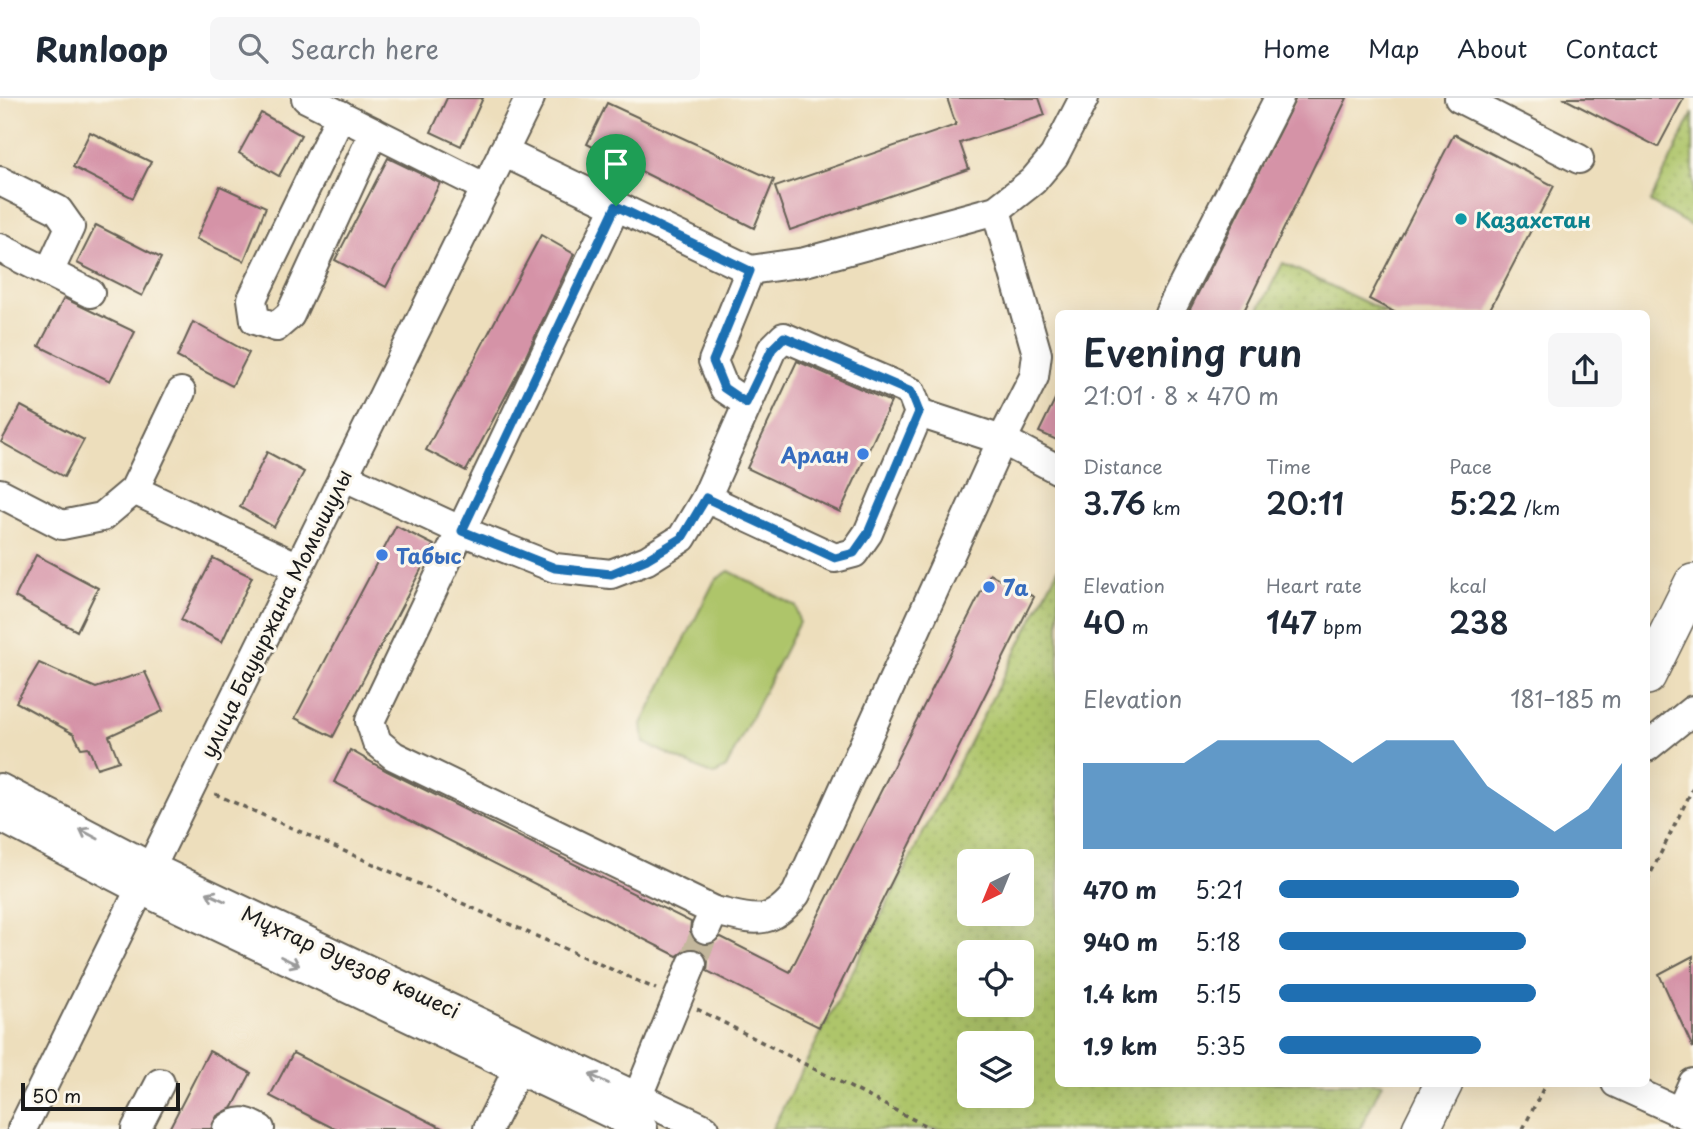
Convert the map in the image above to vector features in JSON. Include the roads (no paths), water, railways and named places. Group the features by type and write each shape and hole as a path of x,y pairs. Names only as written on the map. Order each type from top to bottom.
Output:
{"main road":[{"path":"1650,670 1693,583"},
{"path":"1421,1129 1442,1087"}],"street":[{"path":"306,98 486,188"},
{"name":"улица Бауыржана Момышулы","path":"22,1129 190,783 530,98"},
{"path":"503,152 750,271 804,262 996,210 1033,181 1054,156 1084,98"},
{"path":"1171,310 1279,98"},
{"path":"1459,98 1579,159"},
{"path":"341,116 252,299 255,320 276,327 290,315 374,132"},
{"path":"0,181 58,210 70,227 49,272"},
{"path":"616,206 370,721 377,742 394,756 710,920 761,921 782,912 796,894 1002,440 1034,377 1047,368 1037,354 996,210"},
{"path":"0,248 90,293"},
{"path":"746,403 724,388 713,361 750,271"},
{"path":"343,476 462,531 555,568 611,574 647,559 682,538 706,498 772,349 784,337 911,392 919,412 868,533 854,553 835,558 706,498"},
{"path":"0,494 62,525 102,517 134,489 181,393"},
{"path":"919,412 1002,440 1055,468"},
{"path":"134,489 298,567"},
{"path":"1650,745 1693,710"},
{"name":"Мұхтар Әуезов көшесі","path":"0,788 144,877"},
{"name":"Мұхтар Әуезов көшесі","path":"0,817 144,877 524,1058 636,1116 705,1129"},
{"path":"636,1116 676,998 692,964"},
{"path":"488,1129 524,1058"},
{"path":"136,1129 160,1083"},
{"path":"1625,1087 1686,1115 1693,1083"},
{"path":"227,1129 235,1122 245,1121 260,1129"}],"tunnel":[{"path":"692,964 706,929"}],"place":[{"name":"Казахстан","path":"1461,219"},
{"name":"Арлан","path":"863,454"},
{"name":"Табыс","path":"382,555"},
{"name":"7а","path":"989,587"}]}
